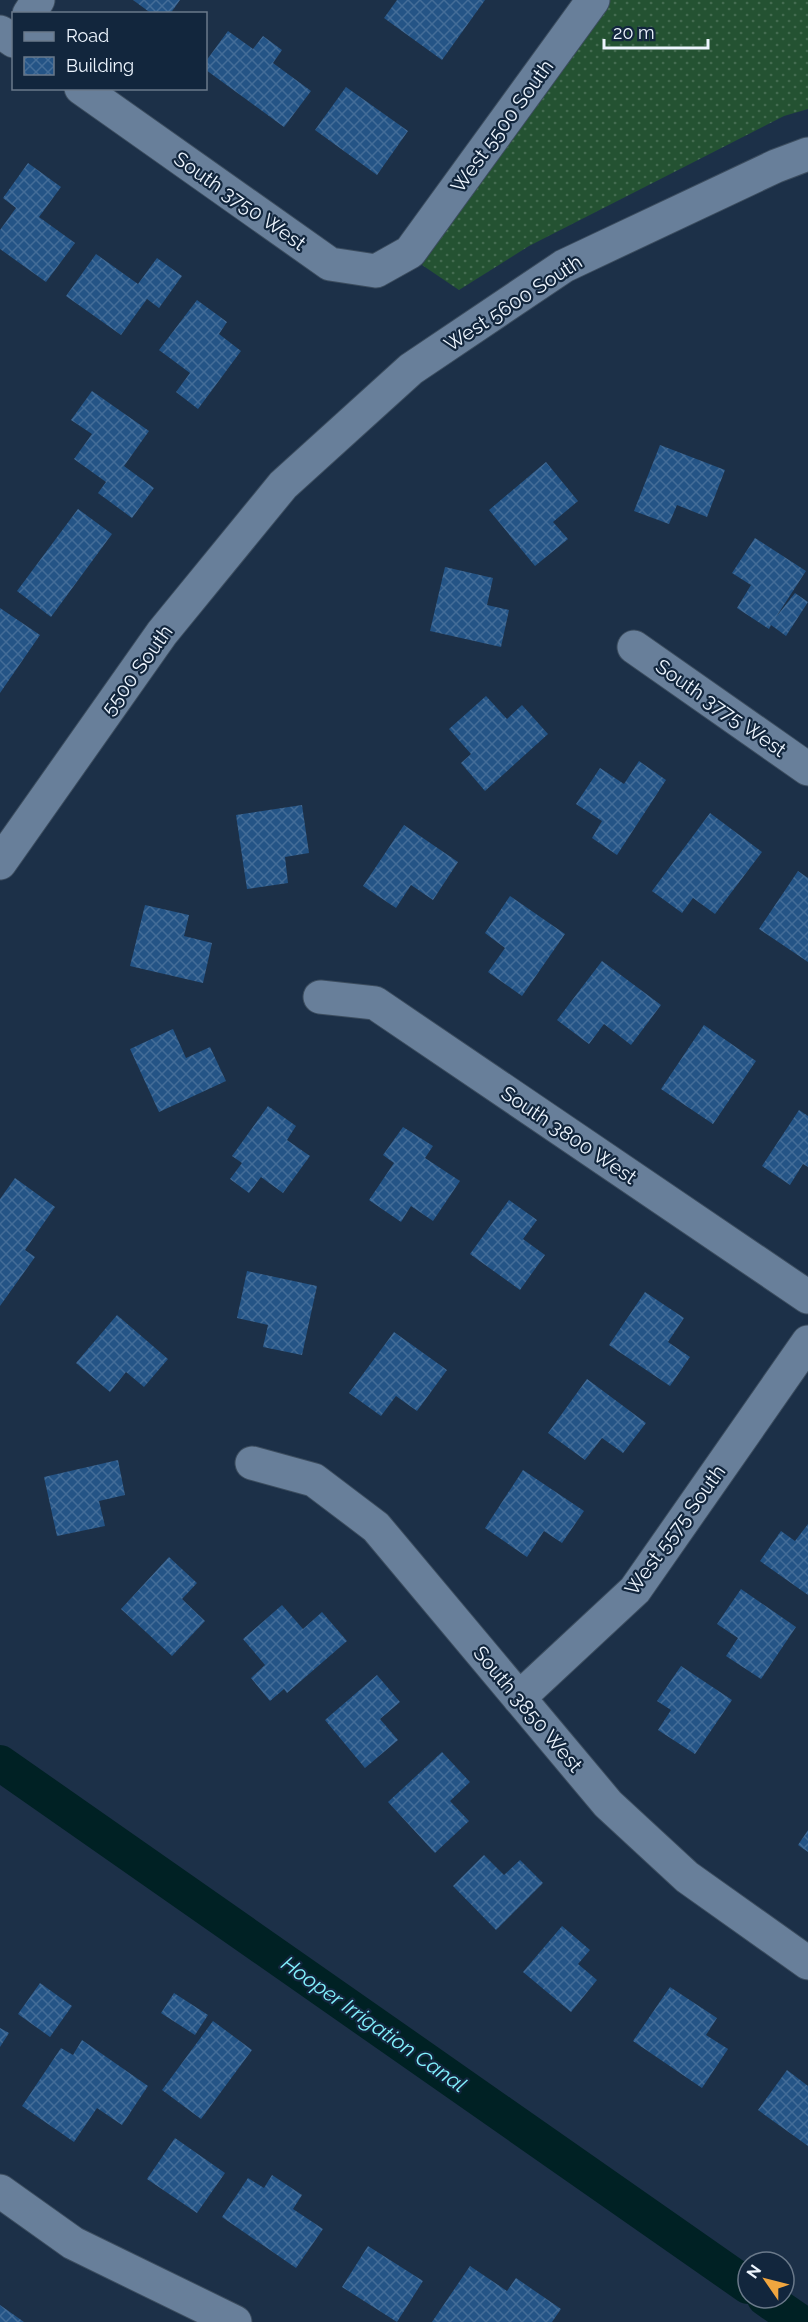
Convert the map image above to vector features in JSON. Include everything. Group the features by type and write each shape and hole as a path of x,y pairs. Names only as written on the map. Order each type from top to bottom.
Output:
{"street":[{"path":"29,12 38,0"},
{"name":"West 5500 South","path":"410,252 593,0"},
{"name":"South 3750 West","path":"84,90 330,264 375,271 410,252"},
{"name":"West 5600 South","path":"283,485 411,369 564,266 776,166 808,154"},
{"name":"5500 South","path":"0,863 162,633 283,485"},
{"name":"South 3775 West","path":"634,646 808,769"},
{"name":"South 3800 West","path":"320,997 375,1003 808,1298"},
{"name":"West 5575 South","path":"519,1698 634,1590 808,1342"},
{"name":"South 3850 West","path":"252,1463 314,1480 376,1527 608,1804 687,1877 808,1963"},
{"path":"0,2191 73,2243 235,2322"}],"green space":[{"path":"609,0 808,0 808,109 784,116 529,246 459,290 422,265"}],"building":[{"path":"133,0 180,0 171,12 149,12"},
{"path":"397,0 485,0 442,60 384,18"},
{"path":"228,31 253,49 263,36 282,50 273,63 311,91 284,127 207,71 207,60"},
{"path":"346,87 408,131 377,175 315,130"},
{"path":"28,163 61,187 39,217 75,243 46,282 0,249 0,230 16,208 3,198"},
{"path":"96,254 138,284 157,258 182,276 159,308 147,299 121,335 66,296"},
{"path":"197,300 227,322 219,334 241,351 198,409 176,392 190,373 159,350"},
{"path":"92,391 149,431 124,466 154,488 132,518 98,493 106,482 74,459 92,434 71,420"},
{"path":"660,445 725,470 707,517 677,505 669,524 634,511"},
{"path":"546,462 578,501 553,522 568,539 535,566 489,510"},
{"path":"78,509 112,534 51,617 17,591"},
{"path":"755,538 806,571 776,617 795,593 808,602 786,636 771,625 769,629 737,608 751,585 732,573"},
{"path":"445,567 493,578 487,605 509,610 501,647 430,631"},
{"path":"0,608 40,635 0,693"},
{"path":"486,696 507,719 522,705 548,734 485,791 461,763 471,754 449,729"},
{"path":"639,761 666,780 617,855 592,838 602,821 576,804 600,768 624,784"},
{"path":"302,805 309,853 285,857 288,883 247,889 236,815"},
{"path":"710,813 762,852 715,914 693,898 682,913 652,891"},
{"path":"404,825 458,862 433,900 411,885 396,908 363,886"},
{"path":"798,871 808,878 808,962 759,929"},
{"path":"510,896 565,934 522,996 488,972 505,948 485,933"},
{"path":"145,905 189,915 184,936 212,943 203,983 130,966"},
{"path":"602,961 661,1005 631,1045 604,1024 589,1044 557,1020"},
{"path":"704,1025 756,1061 713,1124 661,1089"},
{"path":"173,1029 186,1058 210,1047 226,1081 159,1112 130,1049"},
{"path":"268,1106 296,1126 287,1140 310,1156 283,1193 261,1177 249,1193 230,1179 242,1163 232,1156"},
{"path":"799,1110 808,1116 808,1167 803,1164 790,1185 762,1166"},
{"path":"403,1127 433,1146 425,1158 460,1181 433,1221 411,1206 401,1222 369,1200 394,1163 383,1155"},
{"path":"15,1178 55,1207 25,1250 35,1257 0,1306 0,1199"},
{"path":"509,1200 537,1220 523,1239 545,1255 520,1290 470,1254"},
{"path":"247,1271 317,1286 302,1355 263,1347 268,1325 237,1318"},
{"path":"645,1292 684,1318 668,1342 690,1357 670,1386 609,1345"},
{"path":"117,1315 168,1359 144,1387 126,1372 110,1392 76,1363"},
{"path":"394,1332 447,1370 417,1411 396,1396 381,1416 349,1393"},
{"path":"587,1379 646,1423 623,1453 602,1438 585,1460 548,1433"},
{"path":"118,1460 125,1495 99,1501 105,1526 57,1536 44,1477"},
{"path":"523,1470 584,1511 562,1543 544,1531 527,1557 485,1528"},
{"path":"808,1524 808,1595 760,1561 781,1531 795,1541"},
{"path":"169,1557 197,1583 182,1599 205,1621 172,1656 121,1609"},
{"path":"741,1589 796,1627 761,1679 726,1656 738,1638 717,1624"},
{"path":"282,1605 303,1629 322,1612 347,1641 287,1693 284,1689 270,1701 251,1678 265,1665 243,1639"},
{"path":"681,1666 732,1700 695,1754 658,1730 671,1710 657,1701"},
{"path":"377,1675 400,1702 380,1719 398,1740 365,1768 325,1720"},
{"path":"442,1752 470,1782 450,1801 469,1821 435,1853 388,1802"},
{"path":"808,1830 808,1852 798,1845"},
{"path":"484,1855 504,1875 520,1860 543,1883 496,1930 453,1886"},
{"path":"562,1926 590,1950 578,1964 597,1980 571,2012 523,1972"},
{"path":"40,1983 72,2006 50,2037 18,2014"},
{"path":"670,1987 717,2018 706,2035 728,2049 702,2088 633,2041"},
{"path":"174,1993 208,2015 195,2035 161,2013"},
{"path":"213,2021 252,2050 201,2119 162,2090"},
{"path":"0,2028 9,2033 0,2047"},
{"path":"82,2040 148,2086 122,2125 97,2108 74,2142 22,2106 61,2048 73,2055"},
{"path":"787,2070 808,2086 808,2146 758,2110"},
{"path":"175,2138 225,2173 197,2213 147,2179"},
{"path":"272,2175 302,2195 293,2209 323,2229 296,2268 222,2217 248,2178 264,2188"},
{"path":"368,2246 423,2281 397,2322 342,2287"},
{"path":"470,2266 507,2291 516,2278 561,2309 552,2322 432,2322"},
{"path":"0,2305 24,2322 0,2322"}],"waterway":[{"name":"Hooper Irrigation Canal","path":"0,1763 736,2278"},
{"name":"Hooper Irrigation Canal","path":"782,2310 800,2322"}]}
